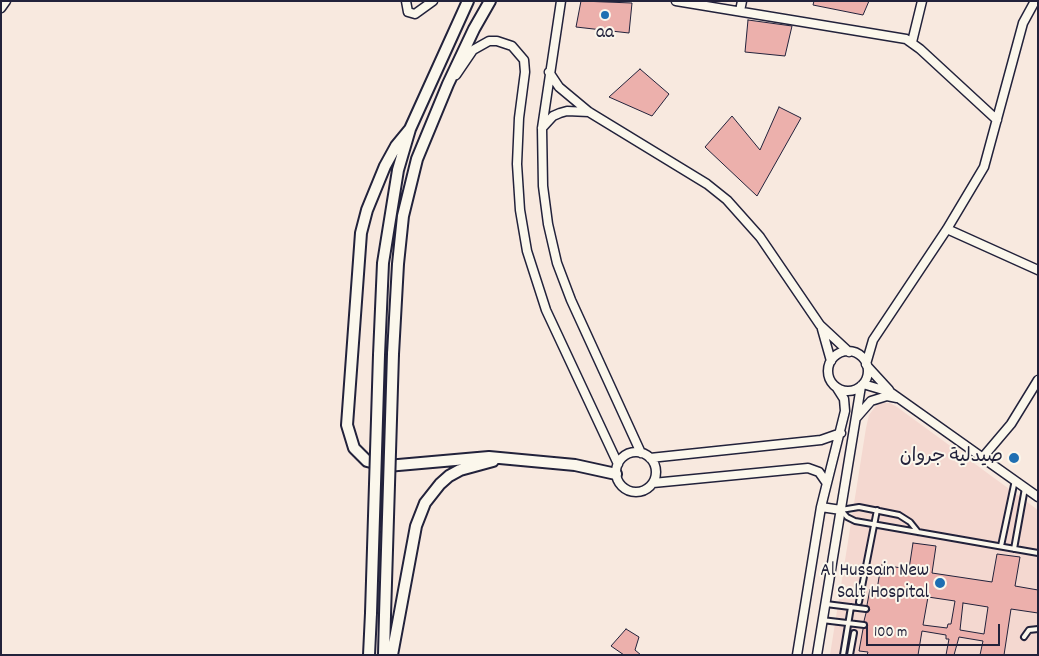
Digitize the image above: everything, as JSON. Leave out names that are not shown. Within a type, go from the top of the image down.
[{"type":"main road","points":[[369,655],[379,355],[382,287],[388,223],[398,170],[410,129],[468,1]]},
{"type":"main road","points":[[384,655],[393,354],[398,264],[406,197],[419,151],[474,29],[490,1]]},
{"type":"main road","points":[[410,129],[396,146],[385,166],[367,210],[361,233],[347,417],[348,433],[359,455],[376,464],[386,466],[473,457],[504,458],[617,469]]},
{"type":"main road","points":[[392,655],[416,526],[424,503],[449,476],[460,470],[504,458]]},
{"type":"street","points":[[1,8],[6,1]]},
{"type":"street","points":[[406,1],[408,12],[415,14],[433,1]]},
{"type":"street","points":[[561,1],[542,128],[545,205],[557,263],[571,300],[642,453],[650,458],[656,467],[653,484]]},
{"type":"street","points":[[676,1],[896,36],[912,42],[997,120]]},
{"type":"street","points":[[740,11],[742,1]]},
{"type":"street","points":[[912,42],[922,1]]},
{"type":"street","points":[[797,655],[821,507],[826,482],[841,432],[845,405],[838,388],[830,379],[828,367],[831,361],[842,353],[864,348],[873,340],[947,228],[984,167],[1022,23],[1036,1]]},
{"type":"street","points":[[448,84],[474,50],[489,41],[497,40],[512,46],[524,60],[525,72],[519,118],[517,164],[520,210],[527,251],[546,310],[617,469],[618,480],[628,490],[642,492],[653,484],[808,468],[819,472],[826,482]]},
{"type":"street","points":[[549,72],[559,87],[589,112],[707,184],[726,200],[760,238],[820,325],[851,352],[864,359],[890,392]]},
{"type":"street","points":[[542,128],[553,116],[567,110],[589,112]]},
{"type":"street","points":[[947,228],[1038,270]]},
{"type":"street","points":[[820,325],[831,361]]},
{"type":"street","points":[[817,655],[855,421],[873,340]]},
{"type":"street","points":[[983,457],[1011,424],[1038,380]]},
{"type":"street","points":[[838,388],[850,391],[862,385],[890,392],[904,400],[1038,497]]},
{"type":"street","points":[[855,421],[859,413],[871,401],[887,396],[904,400]]},
{"type":"street","points":[[650,458],[821,440],[841,432]]},
{"type":"street","points":[[617,469],[628,454],[642,453]]},
{"type":"street","points":[[821,507],[842,510]]},
{"type":"lane","points":[[1001,546],[1015,480]]},
{"type":"lane","points":[[1014,548],[1025,488]]},
{"type":"lane","points":[[918,532],[905,518],[854,506],[842,510],[851,520],[873,523],[918,532],[1038,553]]},
{"type":"lane","points":[[860,602],[873,523],[877,510]]},
{"type":"lane","points":[[825,604],[866,609]]},
{"type":"lane","points":[[843,655],[851,607]]},
{"type":"lane","points":[[822,620],[864,625]]},
{"type":"lane","points":[[1024,637],[1029,630],[1038,629]]},
{"type":"lane","points":[[850,655],[854,633]]},
{"type":"shaded area","name":"Al Hussain New Salt Hospital","points":[[878,403],[890,403],[897,407],[1038,510],[1038,655],[830,655],[866,428],[869,415]]},
{"type":"building","name":"aa","points":[[581,1],[632,3],[629,33],[576,27]]},
{"type":"building","points":[[814,1],[869,1],[863,15],[813,5]]},
{"type":"building","points":[[748,20],[792,26],[785,56],[745,52]]},
{"type":"building","points":[[640,69],[669,94],[652,116],[609,97]]},
{"type":"building","points":[[779,107],[801,118],[757,196],[705,147],[732,116],[760,150]]},
{"type":"building","points":[[913,543],[936,546],[932,573],[992,582],[997,554],[1020,557],[1015,586],[1038,590],[1038,613],[1011,609],[1004,655],[980,655],[983,641],[959,637],[954,655],[946,655],[949,639],[946,639],[946,635],[922,631],[918,655],[867,655],[868,652],[859,651],[863,629],[868,626],[864,621],[866,613],[870,610],[867,605],[870,589],[877,590],[881,565],[909,569]],"holes":[[[928,597],[955,601],[951,624],[948,624],[947,628],[923,625]],[[963,603],[988,607],[984,634],[960,630]]]},
{"type":"building","points":[[626,629],[639,637],[635,650],[641,655],[624,655],[611,646]]},
{"type":"place","name":"aa","points":[[605,15]]},
{"type":"place","name":"صيدلية جروان","points":[[1014,458]]},
{"type":"place","name":"Al Hussain New Salt Hospital","points":[[940,583]]}]
